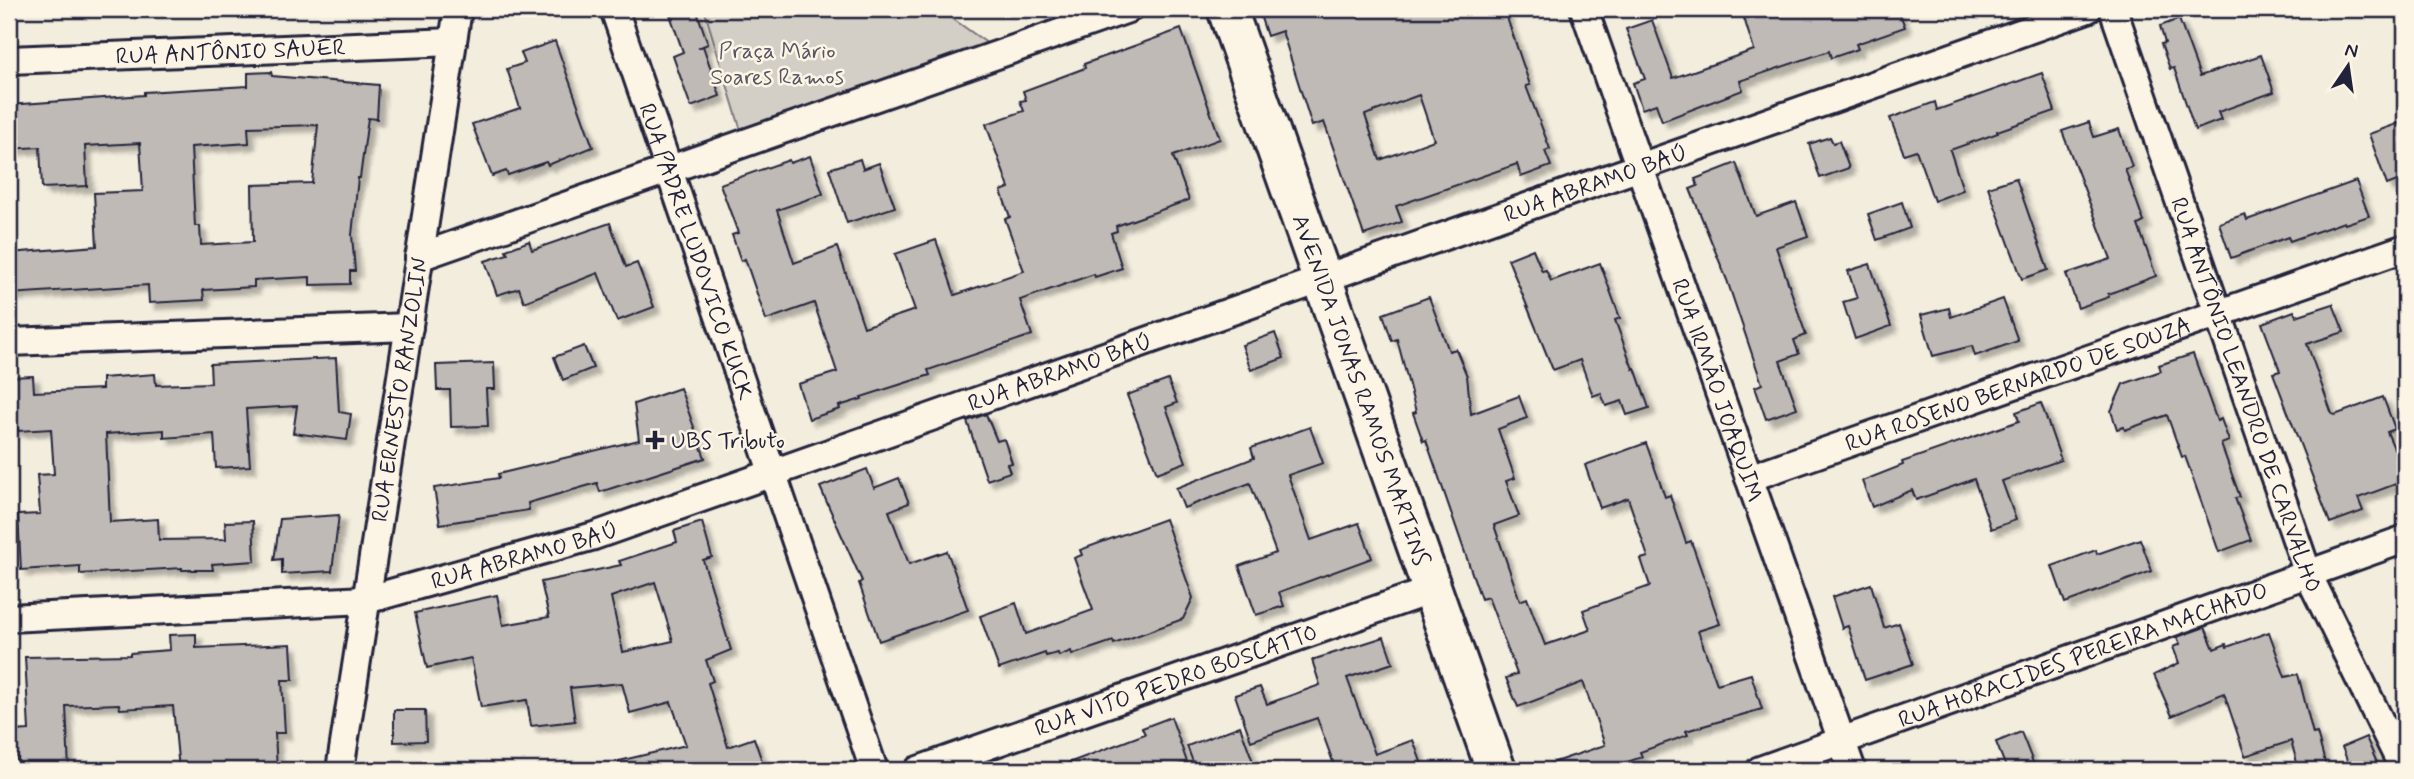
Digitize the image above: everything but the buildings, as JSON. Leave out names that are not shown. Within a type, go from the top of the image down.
[{"type":"main road","name":"AVENIDA JONAS RAMOS MARTINS","points":[[1227,9],[1496,770]]},
{"type":"street","name":"RUA ERNESTO RANZOLIN","points":[[340,770],[458,9]]},
{"type":"street","name":"RUA PADRE LUDOVICO KUCK","points":[[614,9],[874,770]]},
{"type":"street","points":[[419,257],[1128,9]]},
{"type":"street","name":"RUA IRMÃO JOAQUIM","points":[[1584,9],[1852,770]]},
{"type":"street","name":"RUA ABRAMO BAÚ","points":[[9,618],[366,600],[594,536],[2088,9]]},
{"type":"street","name":"RUA ANTÔNIO LEANDRO DE CARVALHO","points":[[2113,9],[2308,574],[2403,770]]},
{"type":"street","name":"RUA ANTÔNIO SAUER","points":[[9,60],[453,42]]},
{"type":"street","name":"RUA ROSENO BERNARDO DE SOUZA","points":[[1749,478],[2405,248]]},
{"type":"street","points":[[9,342],[409,327]]},
{"type":"street","name":"RUA HORACIDES PEREIRA MACHADO","points":[[1760,770],[2405,539]]},
{"type":"street","name":"RUA VITO PEDRO BOSCATTO","points":[[918,770],[1432,590]]},
{"type":"green space","name":"Praça Mário Soares Ramos","points":[[704,9],[939,9],[991,46],[742,134]]},
{"type":"place","name":"UBS Tributo","points":[[655,440]]}]
